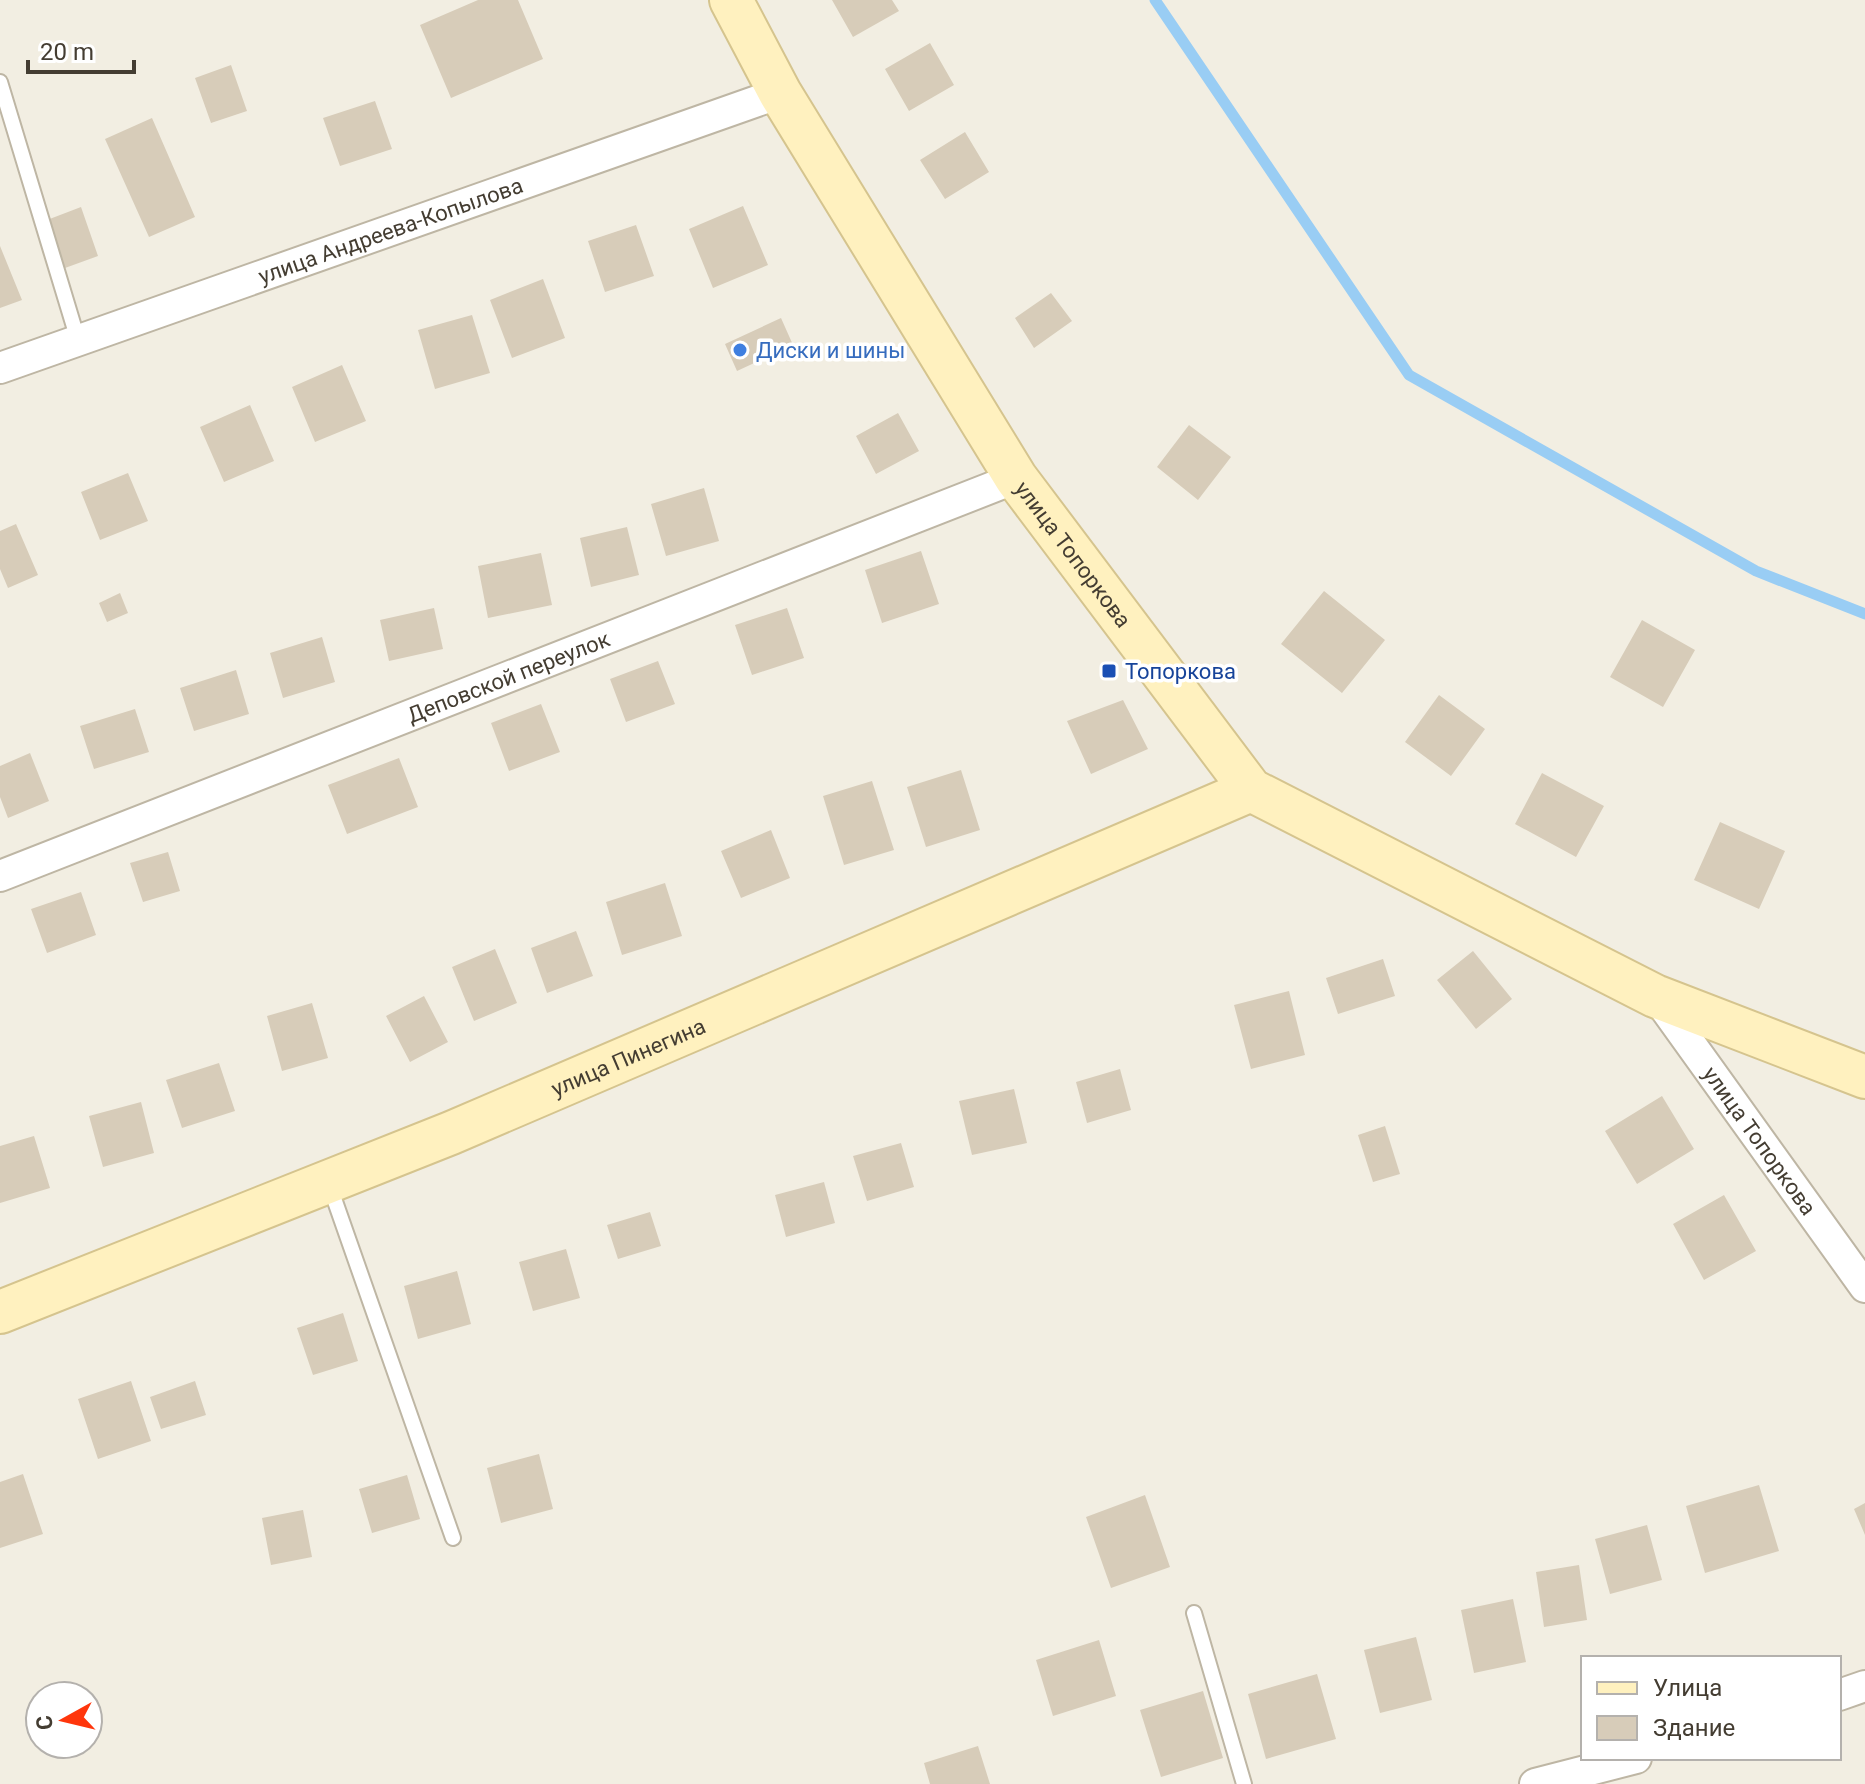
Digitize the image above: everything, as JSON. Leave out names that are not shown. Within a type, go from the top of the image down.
[{"type":"street","name":"улица Топоркова","points":[[731,0],[780,93],[1016,478],[1251,790],[1655,996],[1865,1077]]},
{"type":"street","name":"улица Андреева-Копылова","points":[[0,368],[780,93]]},
{"type":"street","name":"Деповской переулок","points":[[0,876],[1016,478]]},
{"type":"street","name":"улица Пинегина","points":[[0,1312],[480,1121],[1251,790]]},
{"type":"street","name":"улица Топоркова","points":[[1655,996],[1865,1287]]},
{"type":"street","points":[[1841,1694],[1865,1686]]},
{"type":"street","points":[[1535,1784],[1628,1760]]},
{"type":"lane","points":[[0,82],[78,340]]},
{"type":"lane","points":[[329,1182],[453,1538]]},
{"type":"lane","points":[[1194,1613],[1244,1784]]},
{"type":"building","points":[[478,0],[518,0],[543,59],[451,98],[420,25]]},
{"type":"building","points":[[832,0],[892,0],[899,11],[853,37]]},
{"type":"building","points":[[930,43],[954,85],[909,111],[885,69]]},
{"type":"building","points":[[231,65],[247,111],[211,123],[195,78]]},
{"type":"building","points":[[375,101],[392,149],[340,166],[323,118]]},
{"type":"building","points":[[152,118],[195,217],[149,237],[105,139]]},
{"type":"building","points":[[965,132],[989,172],[945,199],[920,160]]},
{"type":"building","points":[[743,206],[768,265],[713,288],[689,229]]},
{"type":"building","points":[[81,207],[98,256],[65,268],[47,220]]},
{"type":"building","points":[[636,225],[654,276],[605,292],[588,241]]},
{"type":"building","points":[[0,246],[22,300],[0,308]]},
{"type":"building","points":[[543,279],[565,338],[512,358],[490,300]]},
{"type":"building","points":[[1051,293],[1072,321],[1034,348],[1015,318]]},
{"type":"building","points":[[472,315],[490,373],[435,389],[418,330]]},
{"type":"building","points":[[781,318],[793,345],[737,371],[725,344]]},
{"type":"building","points":[[342,365],[366,421],[315,442],[292,387]]},
{"type":"building","points":[[250,405],[274,461],[224,482],[200,427]]},
{"type":"building","points":[[898,413],[919,451],[876,474],[856,436]]},
{"type":"building","points":[[1189,425],[1231,457],[1198,500],[1157,467]]},
{"type":"building","points":[[128,473],[148,521],[100,540],[81,492]]},
{"type":"building","points":[[704,488],[719,541],[666,556],[651,504]]},
{"type":"building","points":[[16,524],[38,575],[8,588],[0,569],[0,531]]},
{"type":"building","points":[[627,527],[639,575],[591,587],[580,538]]},
{"type":"building","points":[[921,551],[939,604],[882,623],[865,570]]},
{"type":"building","points":[[541,553],[552,605],[488,618],[478,566]]},
{"type":"building","points":[[1324,591],[1385,640],[1342,693],[1281,644]]},
{"type":"building","points":[[120,593],[128,613],[107,622],[99,603]]},
{"type":"building","points":[[434,608],[443,649],[389,661],[380,620]]},
{"type":"building","points":[[787,608],[804,658],[752,675],[735,625]]},
{"type":"building","points":[[1642,620],[1695,650],[1663,707],[1610,677]]},
{"type":"building","points":[[322,637],[335,682],[283,698],[270,653]]},
{"type":"building","points":[[658,661],[675,704],[626,722],[610,679]]},
{"type":"building","points":[[236,670],[249,714],[194,731],[180,688]]},
{"type":"building","points":[[1439,695],[1485,729],[1451,776],[1405,742]]},
{"type":"building","points":[[1123,700],[1148,749],[1091,774],[1067,721]]},
{"type":"building","points":[[541,704],[560,752],[509,771],[491,723]]},
{"type":"building","points":[[135,709],[149,752],[94,769],[80,726]]},
{"type":"building","points":[[30,753],[49,801],[8,818],[0,797],[0,766]]},
{"type":"building","points":[[399,758],[418,807],[347,834],[328,785]]},
{"type":"building","points":[[961,770],[980,830],[926,847],[907,787]]},
{"type":"building","points":[[1542,773],[1604,806],[1576,857],[1515,824]]},
{"type":"building","points":[[872,781],[894,850],[844,865],[823,796]]},
{"type":"building","points":[[1720,822],[1785,851],[1759,909],[1694,880]]},
{"type":"building","points":[[771,830],[790,878],[741,898],[721,851]]},
{"type":"building","points":[[168,852],[180,891],[143,902],[130,863]]},
{"type":"building","points":[[665,883],[682,936],[622,955],[606,902]]},
{"type":"building","points":[[81,892],[96,935],[47,953],[31,909]]},
{"type":"building","points":[[576,931],[593,976],[547,993],[531,948]]},
{"type":"building","points":[[495,949],[517,1003],[474,1021],[452,967]]},
{"type":"building","points":[[1473,951],[1512,999],[1476,1029],[1437,980]]},
{"type":"building","points":[[1383,959],[1395,996],[1338,1014],[1326,978]]},
{"type":"building","points":[[1289,991],[1305,1055],[1251,1069],[1234,1005]]},
{"type":"building","points":[[424,996],[448,1042],[410,1062],[386,1016]]},
{"type":"building","points":[[312,1003],[328,1058],[282,1071],[267,1016]]},
{"type":"building","points":[[219,1063],[235,1111],[182,1128],[166,1080]]},
{"type":"building","points":[[1120,1069],[1131,1110],[1087,1123],[1076,1082]]},
{"type":"building","points":[[1014,1089],[1027,1143],[972,1155],[959,1101]]},
{"type":"building","points":[[1662,1096],[1694,1149],[1637,1184],[1605,1131]]},
{"type":"building","points":[[141,1102],[154,1153],[103,1167],[89,1116]]},
{"type":"building","points":[[1385,1126],[1400,1174],[1373,1182],[1358,1135]]},
{"type":"building","points":[[34,1136],[50,1188],[0,1203],[0,1146]]},
{"type":"building","points":[[901,1143],[914,1187],[867,1201],[853,1156]]},
{"type":"building","points":[[824,1182],[835,1223],[786,1237],[775,1195]]},
{"type":"building","points":[[1724,1195],[1756,1251],[1704,1280],[1673,1224]]},
{"type":"building","points":[[650,1212],[661,1246],[618,1259],[607,1225]]},
{"type":"building","points":[[566,1249],[580,1298],[533,1311],[519,1262]]},
{"type":"building","points":[[457,1271],[471,1324],[418,1339],[404,1286]]},
{"type":"building","points":[[343,1313],[358,1361],[313,1375],[297,1328]]},
{"type":"building","points":[[131,1381],[151,1441],[98,1459],[78,1399]]},
{"type":"building","points":[[195,1381],[206,1415],[161,1429],[150,1397]]},
{"type":"building","points":[[539,1454],[553,1509],[501,1523],[487,1468]]},
{"type":"building","points":[[23,1474],[43,1534],[0,1548],[0,1482]]},
{"type":"building","points":[[407,1475],[420,1519],[372,1533],[359,1489]]},
{"type":"building","points":[[1759,1485],[1779,1551],[1705,1573],[1686,1506]]},
{"type":"building","points":[[1145,1495],[1170,1567],[1111,1588],[1086,1517]]},
{"type":"building","points":[[1865,1503],[1865,1535],[1854,1509]]},
{"type":"building","points":[[303,1510],[312,1557],[271,1565],[262,1518]]},
{"type":"building","points":[[1647,1525],[1662,1580],[1610,1594],[1595,1539]]},
{"type":"building","points":[[1579,1565],[1587,1620],[1544,1627],[1536,1572]]},
{"type":"building","points":[[1513,1599],[1526,1662],[1474,1673],[1461,1610]]},
{"type":"building","points":[[1416,1637],[1432,1700],[1380,1713],[1364,1650]]},
{"type":"building","points":[[1099,1640],[1116,1696],[1053,1716],[1036,1660]]},
{"type":"building","points":[[1317,1674],[1336,1739],[1266,1759],[1248,1694]]},
{"type":"building","points":[[1203,1691],[1223,1758],[1161,1777],[1140,1710]]},
{"type":"building","points":[[978,1746],[990,1784],[930,1784],[924,1763]]},
{"type":"waterway","points":[[1155,0],[1409,375],[1756,571],[1865,614]]},
{"type":"place","name":"Диски и шины","points":[[740,350]]},
{"type":"place","name":"Топоркова","points":[[1109,671]]}]
